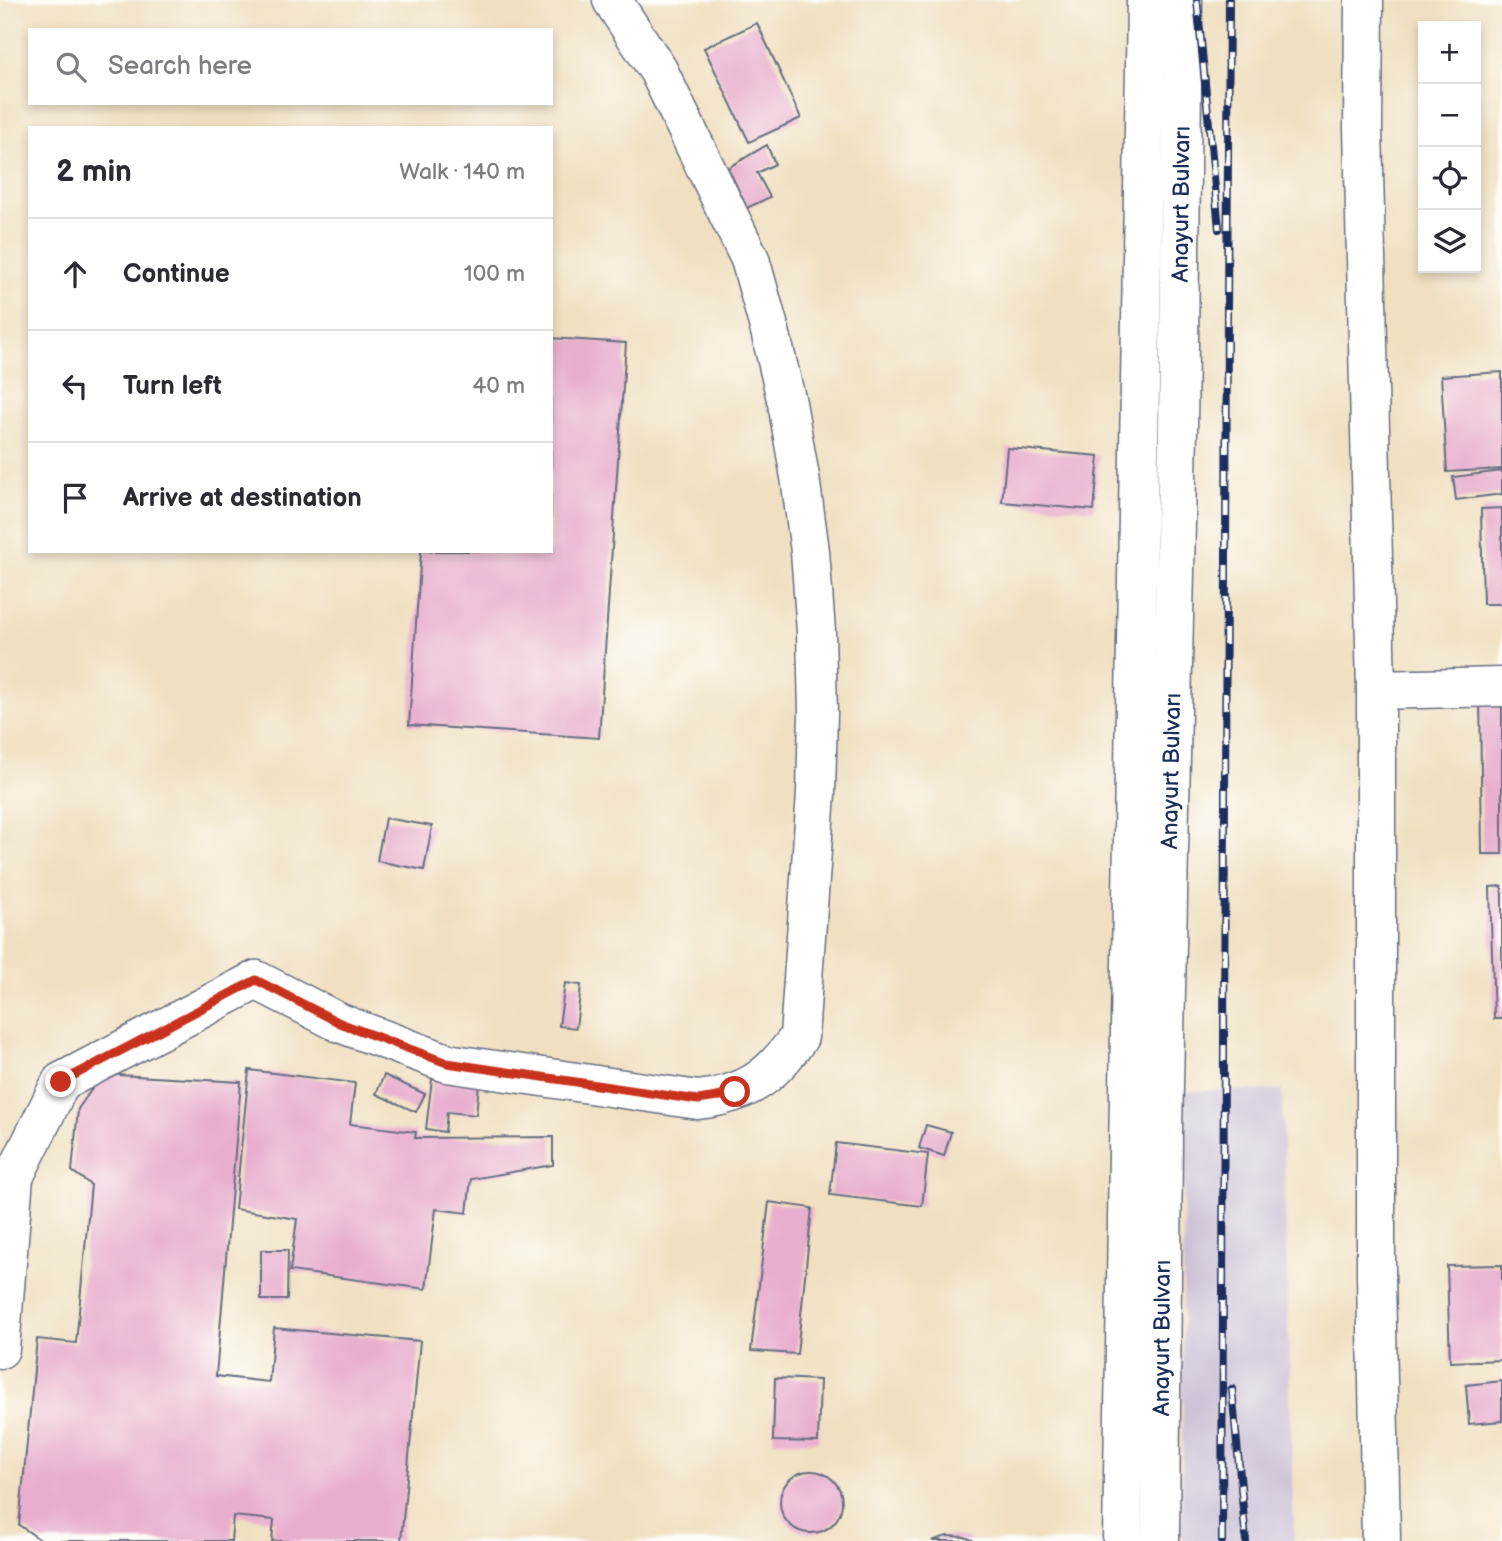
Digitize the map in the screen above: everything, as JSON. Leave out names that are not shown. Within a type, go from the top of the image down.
[{"type":"main road","points":[[0,1349],[14,1177],[61,1082],[256,980],[340,1023],[447,1063],[698,1100],[735,1092],[753,1084],[769,1074],[799,1037],[816,793],[818,713],[810,551],[800,477],[770,331],[750,259],[658,70],[612,0]]},
{"type":"main road","name":"Anayurt Bulvarı","points":[[1122,1541],[1146,0]]},
{"type":"main road","name":"Anayurt Bulvarı","points":[[1160,1541],[1163,1131],[1178,443],[1183,0]]},
{"type":"main road","points":[[1364,0],[1363,127],[1376,691],[1376,1275],[1381,1541]]},
{"type":"main road","points":[[1376,691],[1502,687]]},
{"type":"shaded area","points":[[1282,1090],[1294,1541],[1182,1541],[1184,1091]]},
{"type":"building","points":[[757,23],[801,118],[749,142],[704,48]]},
{"type":"building","points":[[767,145],[775,164],[757,173],[770,197],[747,208],[728,168]]},
{"type":"building","points":[[553,338],[626,343],[599,738],[409,725],[421,553],[553,553]]},
{"type":"building","points":[[1502,372],[1502,469],[1447,472],[1441,376]]},
{"type":"building","points":[[1007,448],[1099,456],[1094,510],[1002,502]]},
{"type":"building","points":[[1502,471],[1502,494],[1456,500],[1453,477]]},
{"type":"building","points":[[1502,508],[1502,604],[1483,604],[1481,509]]},
{"type":"building","points":[[1502,691],[1502,854],[1482,854],[1480,692]]},
{"type":"building","points":[[385,818],[432,826],[424,870],[377,861]]},
{"type":"building","points":[[1502,886],[1502,1019],[1494,1019],[1490,887]]},
{"type":"building","points":[[565,983],[581,985],[576,1028],[559,1026]]},
{"type":"building","points":[[249,1070],[355,1083],[350,1124],[416,1132],[415,1138],[553,1137],[553,1165],[471,1179],[467,1213],[436,1209],[426,1289],[290,1271],[297,1219],[235,1209]]},
{"type":"building","points":[[100,1074],[241,1082],[216,1376],[269,1382],[274,1328],[420,1341],[401,1541],[272,1541],[274,1520],[233,1516],[231,1541],[42,1541],[19,1525],[37,1339],[76,1343],[91,1185],[72,1171],[78,1109]]},
{"type":"building","points":[[384,1075],[425,1094],[416,1112],[376,1094]]},
{"type":"building","points":[[432,1079],[479,1084],[476,1115],[447,1112],[445,1132],[426,1129]]},
{"type":"building","points":[[926,1125],[951,1132],[944,1156],[919,1148]]},
{"type":"building","points":[[836,1143],[928,1154],[922,1206],[830,1195]]},
{"type":"building","points":[[769,1202],[812,1208],[797,1354],[751,1351]]},
{"type":"building","points":[[261,1250],[288,1250],[287,1300],[261,1300]]},
{"type":"building","points":[[1502,1265],[1502,1360],[1450,1362],[1447,1266]]},
{"type":"building","points":[[775,1378],[820,1380],[818,1442],[773,1441]]},
{"type":"building","points":[[1502,1381],[1502,1421],[1469,1424],[1466,1385]]},
{"type":"building","points":[[811,1471],[833,1480],[842,1502],[833,1524],[811,1533],[789,1524],[780,1502],[789,1480]]},
{"type":"building","points":[[947,1536],[965,1537],[974,1541],[932,1541]]},
{"type":"railway","points":[[1197,0],[1219,229]]},
{"type":"railway","points":[[1222,1541],[1229,0]]},
{"type":"railway","points":[[1232,1389],[1246,1541]]},
{"type":"route","points":[[61,1082],[256,980],[340,1023],[447,1063],[698,1100],[735,1092]]}]
